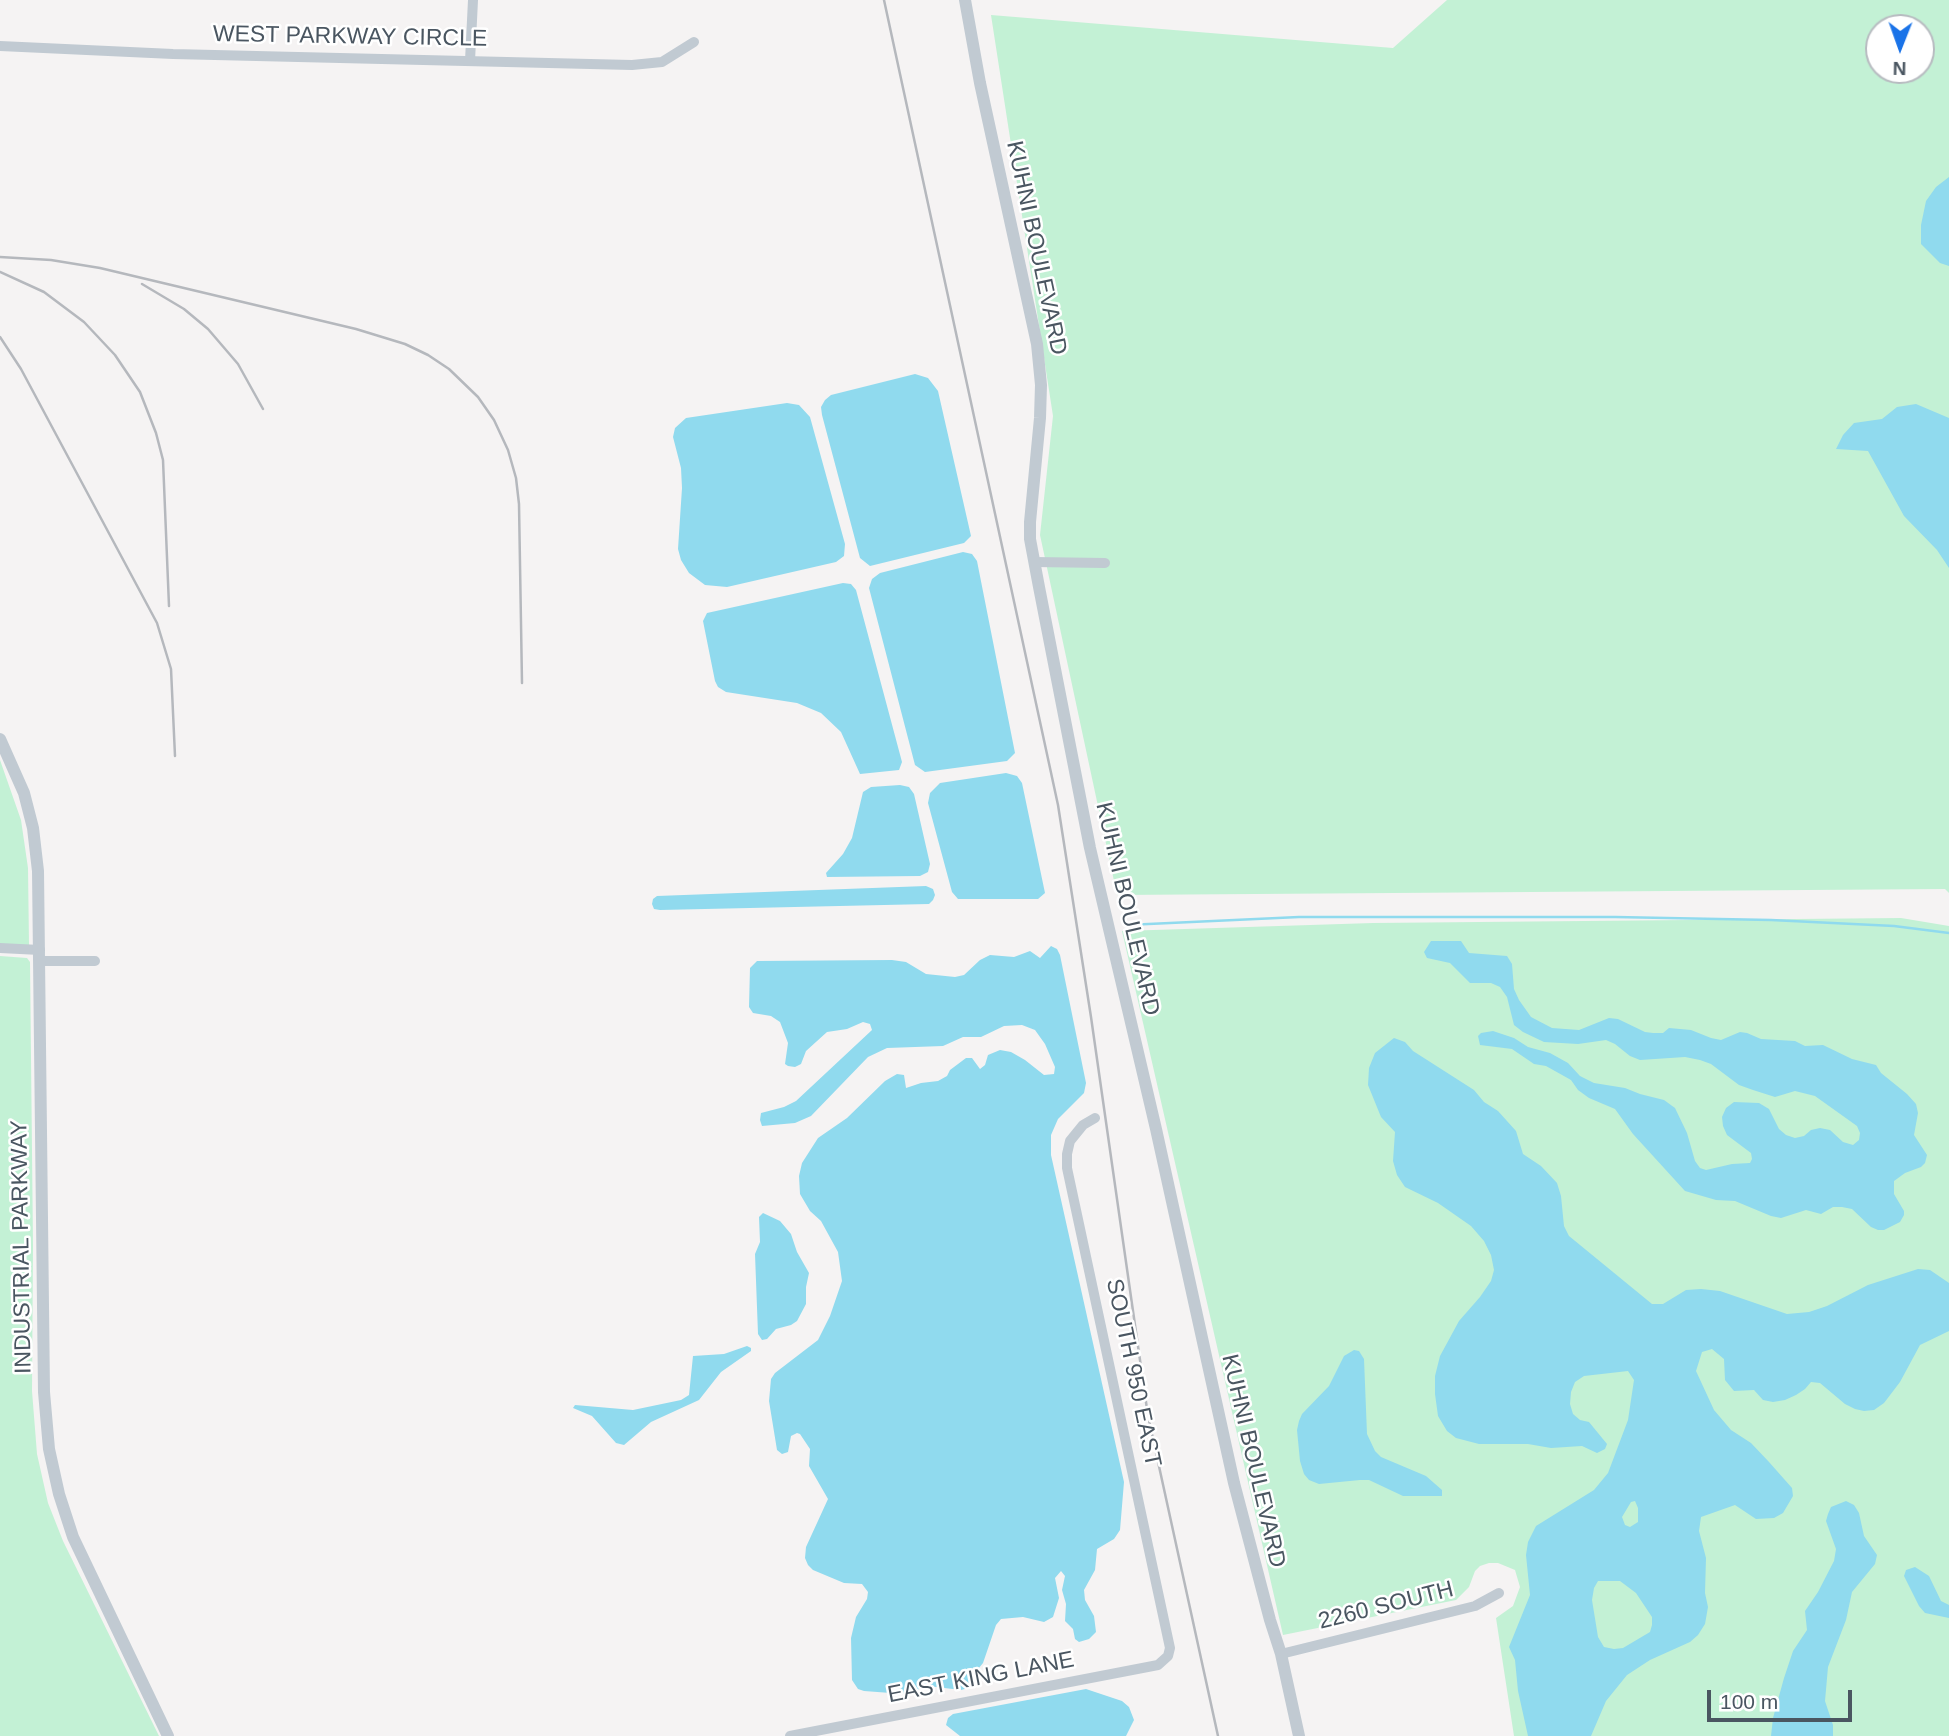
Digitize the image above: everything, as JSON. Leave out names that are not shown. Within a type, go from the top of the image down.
[{"type":"street","points":[[470,61],[473,0]]},
{"type":"street","name":"KUHNI BOULEVARD","points":[[965,0],[980,83],[1037,344],[1041,386],[1030,522],[1034,562],[1090,848],[1156,1129],[1234,1483],[1281,1654],[1299,1736]]},
{"type":"street","name":"WEST PARKWAY CIRCLE","points":[[0,46],[173,54],[632,65],[662,62],[694,42]]},
{"type":"street","points":[[1034,562],[1105,563]]},
{"type":"street","name":"INDUSTRIAL PARKWAY","points":[[0,739],[18,776],[33,828],[38,871],[44,1392],[50,1450],[72,1537],[168,1736]]},
{"type":"street","points":[[0,948],[95,961]]},
{"type":"street","name":"SOUTH 950 EAST","points":[[1095,1118],[1083,1125],[1074,1135],[1068,1148],[1067,1168],[1170,1647]]},
{"type":"street","name":"2260 SOUTH","points":[[1281,1654],[1475,1606],[1499,1593]]},
{"type":"street","name":"EAST KING LANE","points":[[790,1736],[1158,1665],[1166,1660],[1170,1647]]},
{"type":"green space","points":[[1447,0],[1949,0],[1949,893],[1945,889],[1117,895],[1040,535],[1053,416],[991,15],[1393,48]]},
{"type":"green space","points":[[0,760],[21,820],[28,868],[29,945],[0,945]]},
{"type":"green space","points":[[1901,918],[1949,926],[1949,1736],[1514,1736],[1496,1618],[1513,1606],[1520,1587],[1515,1570],[1498,1563],[1480,1566],[1475,1571],[1469,1587],[1456,1600],[1283,1635],[1122,931],[1373,923]]},
{"type":"green space","points":[[0,956],[27,958],[30,962],[32,1391],[37,1454],[48,1503],[63,1541],[159,1736],[0,1736]]},
{"type":"water","points":[[1949,177],[1949,266],[1940,263],[1921,244],[1921,225],[1926,201],[1936,187]]},
{"type":"water","points":[[915,374],[928,378],[938,391],[971,536],[964,543],[870,566],[860,558],[821,407],[831,395]]},
{"type":"water","points":[[787,403],[799,405],[810,417],[845,544],[844,556],[836,562],[727,587],[705,585],[689,573],[678,549],[682,488],[681,468],[673,437],[675,428],[686,418]]},
{"type":"water","points":[[1916,404],[1949,418],[1949,568],[1937,550],[1904,516],[1868,451],[1836,449],[1843,435],[1854,423],[1882,419],[1897,407]]},
{"type":"water","points":[[963,552],[972,554],[977,561],[1015,753],[1007,761],[925,772],[915,765],[869,588],[872,579],[880,573]]},
{"type":"water","points":[[843,583],[851,584],[856,590],[902,762],[899,770],[860,774],[841,732],[821,713],[797,703],[726,692],[718,687],[715,681],[703,621],[707,613]]},
{"type":"water","points":[[1006,773],[1017,776],[1022,783],[1045,893],[1038,899],[958,899],[952,892],[928,803],[930,793],[940,783]]},
{"type":"water","points":[[871,787],[909,787],[914,794],[930,864],[928,872],[920,876],[827,877],[826,873],[843,854],[852,838],[863,792]]},
{"type":"water","points":[[926,886],[933,889],[935,895],[929,904],[660,910],[654,909],[652,904],[657,896]]},
{"type":"water","points":[[1431,941],[1461,941],[1469,953],[1507,956],[1512,964],[1514,989],[1519,1000],[1531,1017],[1552,1028],[1579,1030],[1609,1018],[1653,1033],[1663,1033],[1669,1028],[1691,1030],[1721,1040],[1740,1032],[1761,1039],[1795,1041],[1805,1046],[1823,1045],[1852,1059],[1876,1065],[1881,1073],[1916,1104],[1918,1113],[1914,1135],[1927,1155],[1921,1167],[1894,1181],[1894,1194],[1904,1211],[1900,1222],[1878,1230],[1852,1209],[1842,1207],[1833,1207],[1821,1214],[1806,1210],[1781,1218],[1735,1201],[1716,1200],[1685,1191],[1633,1134],[1615,1109],[1589,1098],[1578,1090],[1571,1080],[1546,1066],[1534,1064],[1512,1049],[1480,1045],[1478,1036],[1493,1031],[1514,1038],[1528,1047],[1550,1053],[1568,1063],[1580,1076],[1594,1083],[1625,1088],[1664,1100],[1675,1108],[1687,1133],[1695,1161],[1700,1168],[1706,1170],[1750,1163],[1752,1159],[1751,1153],[1727,1135],[1723,1126],[1722,1117],[1726,1108],[1734,1102],[1759,1103],[1769,1109],[1779,1129],[1795,1138],[1820,1128],[1830,1130],[1843,1142],[1853,1145],[1859,1140],[1860,1133],[1857,1126],[1815,1096],[1795,1091],[1775,1097],[1739,1085],[1711,1064],[1700,1060],[1685,1057],[1640,1060],[1606,1040],[1578,1044],[1544,1042],[1514,1025],[1507,997],[1500,987],[1491,983],[1470,983],[1450,963],[1427,958],[1424,952]]},
{"type":"water","points":[[1051,946],[1057,949],[1060,955],[1086,1083],[1084,1093],[1058,1119],[1051,1135],[1051,1155],[1124,1482],[1120,1530],[1114,1539],[1097,1549],[1095,1570],[1084,1590],[1085,1600],[1094,1616],[1096,1632],[1089,1639],[1079,1642],[1075,1639],[1073,1629],[1065,1621],[1066,1604],[1062,1590],[1065,1576],[1061,1571],[1055,1578],[1059,1598],[1053,1617],[1044,1622],[1023,1617],[1001,1619],[996,1625],[983,1663],[974,1674],[975,1686],[961,1690],[928,1686],[904,1694],[864,1691],[858,1689],[852,1680],[851,1638],[856,1617],[867,1599],[868,1592],[862,1584],[844,1583],[813,1570],[808,1565],[805,1558],[806,1547],[828,1499],[809,1466],[810,1449],[800,1434],[791,1436],[788,1452],[782,1454],[777,1450],[769,1401],[771,1379],[775,1373],[818,1340],[842,1281],[838,1252],[821,1221],[810,1211],[800,1194],[799,1176],[802,1163],[818,1138],[847,1118],[885,1081],[897,1074],[904,1075],[906,1088],[938,1081],[966,1058],[972,1058],[980,1069],[985,1065],[988,1055],[1000,1050],[1011,1052],[1044,1075],[1054,1074],[1055,1067],[1045,1044],[1035,1030],[1022,1025],[1004,1026],[981,1037],[963,1037],[943,1046],[887,1048],[868,1057],[811,1116],[795,1123],[762,1126],[761,1113],[796,1101],[872,1030],[870,1024],[863,1022],[847,1029],[827,1032],[806,1051],[801,1064],[788,1066],[785,1064],[788,1043],[780,1022],[771,1016],[753,1013],[749,1007],[750,968],[757,961],[892,960],[906,962],[926,974],[955,977],[964,975],[980,960],[990,955],[1014,957],[1030,951],[1040,958]]},
{"type":"water","points":[[1394,1038],[1405,1042],[1413,1051],[1474,1090],[1484,1102],[1498,1111],[1516,1131],[1523,1154],[1541,1166],[1557,1183],[1564,1226],[1569,1236],[1652,1304],[1663,1304],[1686,1290],[1701,1289],[1720,1291],[1787,1314],[1809,1312],[1827,1306],[1868,1285],[1918,1269],[1930,1270],[1949,1283],[1949,1331],[1920,1345],[1900,1382],[1884,1403],[1874,1410],[1864,1411],[1845,1404],[1820,1383],[1811,1382],[1796,1395],[1773,1402],[1763,1400],[1754,1390],[1734,1391],[1725,1380],[1724,1359],[1712,1349],[1702,1352],[1696,1371],[1714,1410],[1731,1430],[1751,1443],[1769,1462],[1792,1488],[1793,1496],[1783,1513],[1774,1518],[1756,1519],[1735,1505],[1701,1517],[1699,1531],[1706,1558],[1705,1593],[1708,1607],[1705,1624],[1690,1642],[1650,1660],[1627,1675],[1606,1701],[1591,1736],[1528,1736],[1518,1691],[1515,1660],[1509,1647],[1530,1595],[1526,1555],[1528,1542],[1536,1526],[1594,1490],[1608,1473],[1628,1420],[1634,1380],[1628,1371],[1584,1376],[1575,1382],[1570,1404],[1573,1414],[1580,1420],[1589,1422],[1607,1444],[1605,1449],[1597,1453],[1582,1446],[1551,1448],[1528,1444],[1479,1444],[1456,1438],[1447,1431],[1438,1416],[1435,1394],[1435,1376],[1440,1356],[1459,1321],[1491,1281],[1494,1270],[1484,1241],[1471,1226],[1438,1203],[1405,1187],[1397,1175],[1393,1161],[1395,1132],[1381,1117],[1368,1085],[1369,1068],[1375,1053]],"holes":[[[1635,1501],[1638,1522],[1630,1527],[1625,1525],[1622,1517],[1631,1502]],[[1598,1581],[1620,1581],[1636,1593],[1652,1617],[1650,1632],[1623,1648],[1604,1647],[1598,1637],[1592,1600]]]},
{"type":"water","points":[[763,1213],[780,1221],[791,1234],[809,1273],[806,1304],[797,1321],[776,1329],[767,1339],[762,1340],[758,1334],[755,1254],[760,1242],[759,1217]]},
{"type":"water","points":[[747,1346],[751,1351],[721,1372],[699,1400],[651,1422],[624,1445],[616,1443],[592,1416],[573,1408],[575,1405],[633,1410],[681,1400],[689,1395],[693,1356],[724,1354]]},
{"type":"water","points":[[1354,1350],[1359,1351],[1364,1359],[1367,1434],[1375,1451],[1381,1457],[1426,1476],[1442,1490],[1442,1496],[1403,1496],[1369,1480],[1319,1484],[1309,1480],[1304,1474],[1297,1430],[1299,1421],[1302,1414],[1329,1386],[1344,1356]]},
{"type":"water","points":[[1846,1501],[1854,1505],[1859,1513],[1864,1536],[1877,1555],[1875,1564],[1852,1592],[1846,1620],[1828,1667],[1825,1701],[1833,1725],[1833,1736],[1771,1736],[1773,1718],[1793,1651],[1807,1630],[1805,1611],[1834,1561],[1836,1549],[1826,1521],[1828,1514],[1831,1507]]},
{"type":"water","points":[[1915,1567],[1929,1576],[1941,1601],[1949,1605],[1949,1618],[1925,1613],[1919,1606],[1904,1576],[1906,1570]]},
{"type":"water","points":[[1086,1689],[1122,1701],[1129,1707],[1134,1720],[1126,1736],[960,1736],[946,1725],[953,1714]]},
{"type":"waterway","points":[[1127,925],[1299,917],[1615,917],[1771,920],[1894,926],[1949,933]]},
{"type":"railway","points":[[884,0],[1058,805],[1148,1416],[1218,1736]]},
{"type":"railway","points":[[0,257],[51,260],[100,268],[356,329],[405,344],[449,369],[478,397],[494,420],[508,450],[516,478],[519,504],[522,683]]},
{"type":"railway","points":[[0,272],[44,292],[84,322],[115,355],[140,392],[163,460],[169,606]]},
{"type":"railway","points":[[142,284],[184,309],[208,329],[238,364],[263,409]]},
{"type":"railway","points":[[0,337],[21,369],[157,623],[171,669],[175,756]]}]
